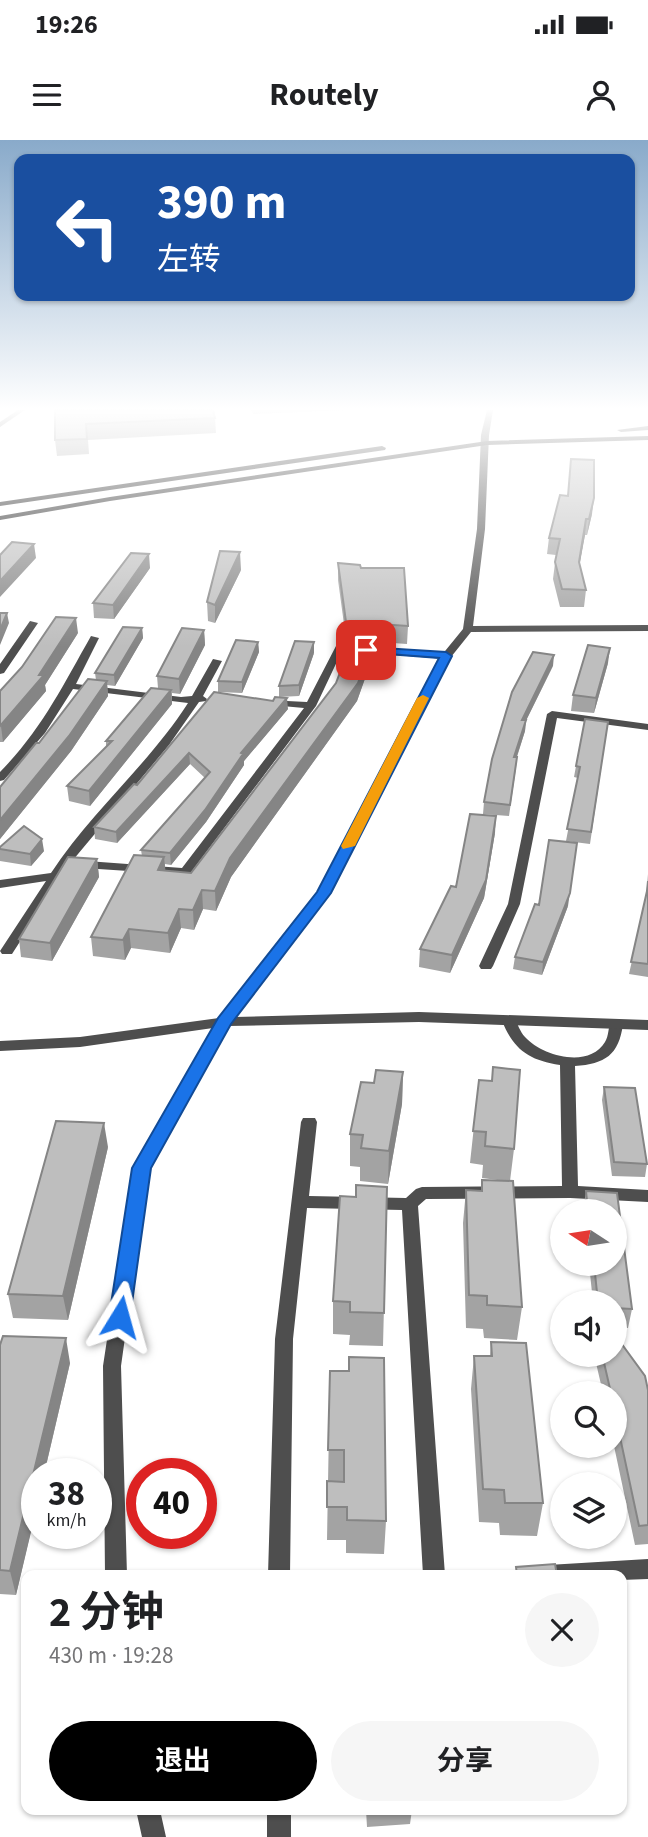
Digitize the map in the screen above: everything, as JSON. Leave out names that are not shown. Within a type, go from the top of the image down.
[{"type":"main road","points":[[0,504],[100,489]]},
{"type":"main road","points":[[0,518],[166,489]]},
{"type":"street","points":[[116,1570],[113,1366],[141,1168],[224,1022],[324,893],[446,656],[468,629],[481,529],[483,489]]},
{"type":"street","points":[[0,671],[33,623]]},
{"type":"street","points":[[468,629],[648,628]]},
{"type":"street","points":[[0,778],[23,756],[71,686],[94,638]]},
{"type":"street","points":[[64,863],[185,872],[311,706],[339,648],[446,656]]},
{"type":"street","points":[[7,951],[92,822],[166,743],[197,699],[217,661]]},
{"type":"street","points":[[71,686],[181,700],[211,698]]},
{"type":"street","points":[[261,701],[311,706]]},
{"type":"street","points":[[486,966],[514,904],[552,714],[648,727]]},
{"type":"street","points":[[0,884],[56,876]]},
{"type":"street","points":[[0,1046],[80,1042],[224,1022],[419,1017],[648,1025]]},
{"type":"street","points":[[509,1021],[511,1032],[519,1043],[532,1052],[567,1061],[601,1055],[612,1046],[617,1036],[616,1024]]},
{"type":"street","points":[[567,1061],[570,1192]]},
{"type":"street","points":[[279,1570],[285,1339],[309,1122]]},
{"type":"street","points":[[300,1202],[410,1204],[422,1193],[570,1192],[648,1196]]},
{"type":"street","points":[[410,1204],[434,1570]]},
{"type":"street","points":[[627,1570],[648,1569]]},
{"type":"street","points":[[149,1815],[154,1837]]},
{"type":"street","points":[[279,1815],[279,1837]]},
{"type":"building","points":[[569,489],[594,489],[579,562],[586,590],[562,589],[555,562],[560,539],[549,538],[560,495],[568,496]]},
{"type":"building","points":[[12,542],[34,544],[0,581],[0,555]]},
{"type":"building","points":[[220,551],[240,552],[215,605],[207,602]]},
{"type":"building","points":[[131,553],[149,554],[113,605],[93,603]]},
{"type":"building","points":[[338,563],[360,565],[361,568],[404,568],[408,626],[379,624],[377,628],[357,627],[359,623],[346,622]]},
{"type":"building","points":[[0,613],[7,613],[0,630]]},
{"type":"building","points":[[56,617],[76,618],[39,675],[44,675],[0,726],[0,691],[22,667]]},
{"type":"building","points":[[123,627],[142,628],[114,675],[95,673]]},
{"type":"building","points":[[182,628],[204,630],[179,679],[157,676]]},
{"type":"building","points":[[353,638],[374,640],[358,683],[230,858],[215,891],[202,890],[193,910],[179,909],[168,933],[129,929],[123,940],[91,937],[134,855],[164,857],[158,870],[191,873],[336,683]]},
{"type":"building","points":[[236,640],[258,642],[242,682],[218,681]]},
{"type":"building","points":[[295,641],[314,642],[299,685],[279,686]]},
{"type":"building","points":[[588,645],[610,648],[596,698],[573,695]]},
{"type":"building","points":[[533,652],[554,655],[522,720],[526,720],[514,757],[517,757],[510,805],[484,802],[492,759],[512,692]]},
{"type":"building","points":[[88,679],[107,681],[69,736],[0,820],[0,787],[36,743],[39,743]]},
{"type":"building","points":[[151,688],[171,690],[89,791],[67,786],[112,741],[106,741]]},
{"type":"building","points":[[214,692],[273,701],[275,697],[287,698],[241,753],[243,754],[205,810],[170,853],[141,850],[210,772],[189,753],[116,832],[94,827],[134,784],[137,785]]},
{"type":"building","points":[[585,719],[608,722],[591,832],[567,829],[580,767],[576,766]]},
{"type":"building","points":[[470,814],[496,816],[486,880],[452,955],[420,949],[451,886],[456,887]]},
{"type":"building","points":[[24,826],[42,839],[30,854],[0,849],[0,847]]},
{"type":"building","points":[[549,840],[577,843],[570,893],[543,962],[515,957],[535,904],[539,905]]},
{"type":"building","points":[[68,857],[97,859],[50,943],[19,939]]},
{"type":"building","points":[[648,881],[648,964],[631,962]]},
{"type":"building","points":[[493,1067],[520,1070],[514,1149],[485,1146],[486,1132],[473,1131],[479,1080],[492,1081]]},
{"type":"building","points":[[376,1070],[403,1072],[389,1151],[361,1148],[363,1135],[350,1134],[361,1082],[374,1083]]},
{"type":"building","points":[[604,1087],[635,1088],[647,1164],[614,1162]]},
{"type":"building","points":[[56,1121],[104,1123],[63,1296],[8,1294]]},
{"type":"building","points":[[482,1180],[513,1181],[522,1307],[487,1305],[487,1296],[469,1295],[466,1190],[482,1191]]},
{"type":"building","points":[[356,1185],[387,1187],[384,1313],[350,1312],[350,1302],[333,1301],[340,1196],[356,1197]]},
{"type":"building","points":[[586,1191],[617,1193],[618,1199],[587,1199]]},
{"type":"building","points":[[627,1270],[632,1309],[627,1309],[627,1290],[597,1290],[595,1276],[627,1276]]},
{"type":"building","points":[[3,1336],[66,1338],[37,1458],[21,1458],[21,1525],[10,1571],[0,1570],[0,1345]]},
{"type":"building","points":[[491,1342],[526,1343],[543,1503],[505,1503],[504,1490],[483,1489],[474,1356],[492,1356]]},
{"type":"building","points":[[627,1351],[645,1376],[648,1390],[648,1525],[639,1526],[624,1458],[627,1458],[627,1381],[608,1381],[605,1367],[627,1367]]},
{"type":"building","points":[[349,1357],[384,1358],[386,1521],[347,1520],[347,1507],[327,1507],[327,1481],[344,1482],[344,1450],[328,1450],[330,1371],[349,1371]]},
{"type":"building","points":[[555,1564],[556,1570],[516,1570],[516,1567]]},
{"type":"slow traffic","points":[[348,846],[423,698]]},
{"type":"route","points":[[120,1317],[141,1168],[224,1022],[324,893],[446,656],[366,650]]}]
